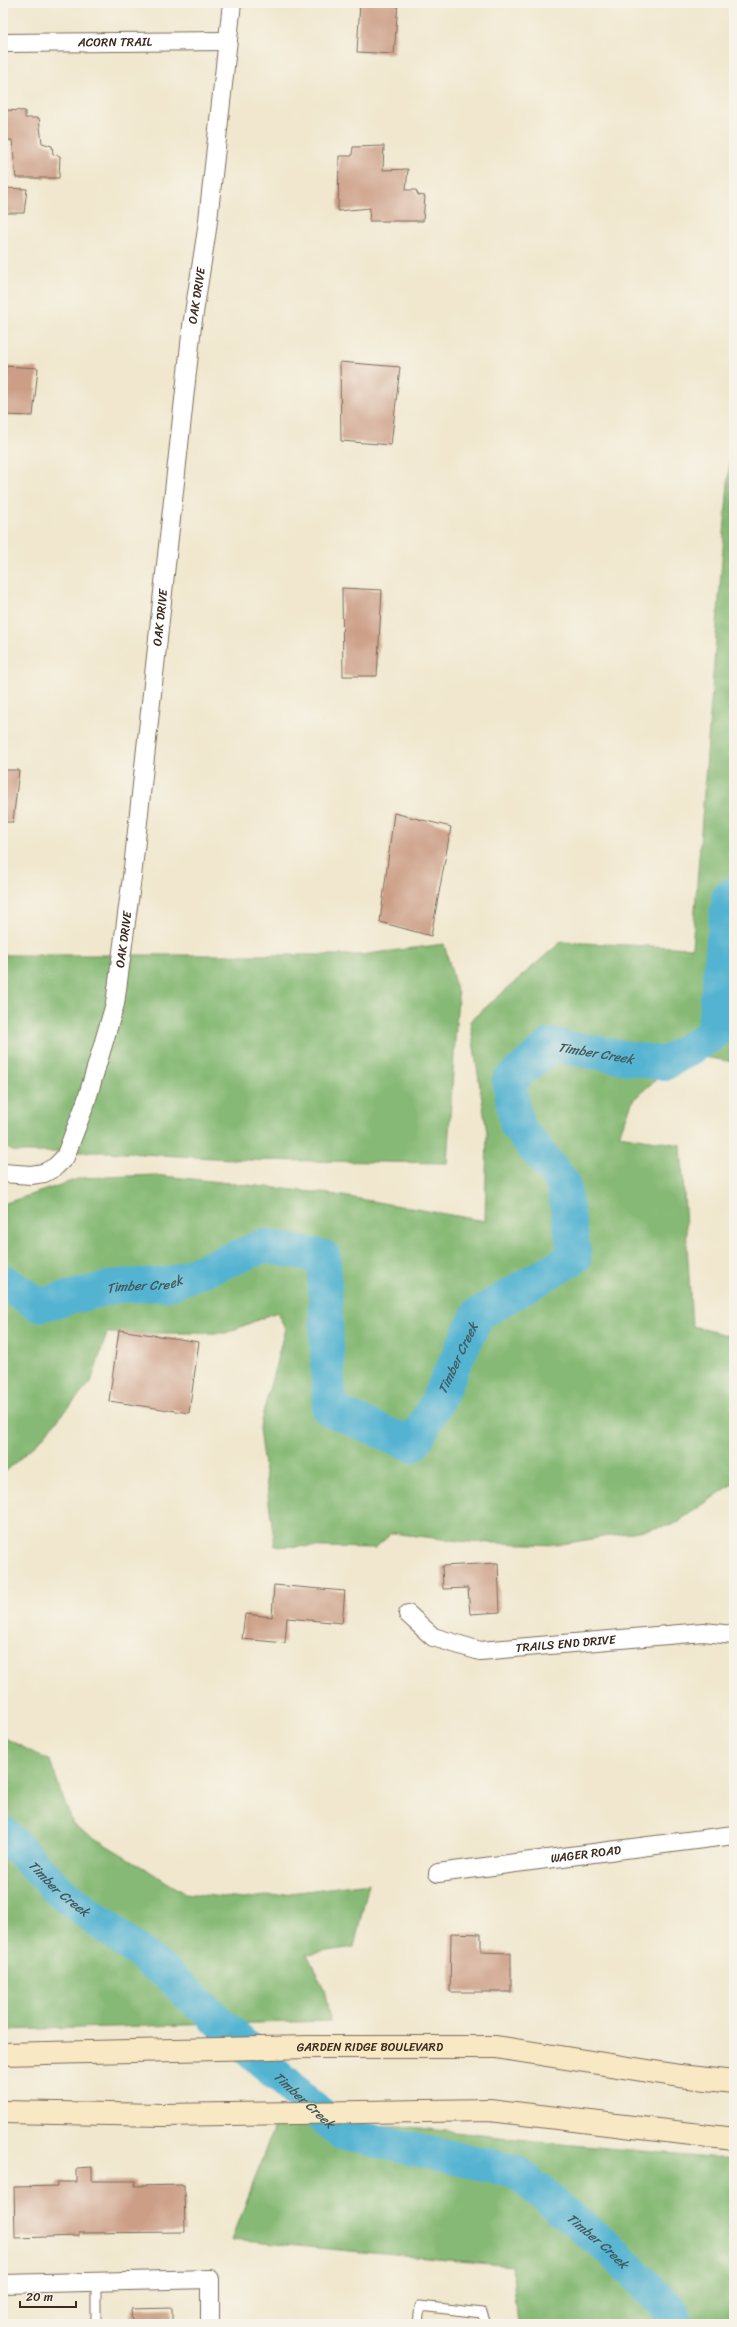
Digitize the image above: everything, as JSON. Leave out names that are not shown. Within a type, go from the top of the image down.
[{"type":"main road","name":"GARDEN RIDGE BOULEVARD","points":[[3,2054],[139,2050],[496,2047],[680,2076],[734,2082]]},
{"type":"main road","points":[[3,2112],[163,2115],[489,2110],[734,2139]]},
{"type":"street","name":"OAK DRIVE","points":[[3,1173],[31,1176],[44,1173],[55,1167],[64,1157],[86,1102],[115,1004],[132,877],[145,742],[192,326],[207,229],[232,3]]},
{"type":"street","name":"ACORN TRAIL","points":[[3,43],[228,41]]},
{"type":"street","name":"TRAILS END DRIVE","points":[[408,1614],[433,1637],[480,1651],[703,1632],[734,1635]]},
{"type":"street","name":"WAGER ROAD","points":[[438,1873],[734,1835]]},
{"type":"street","points":[[3,2284],[210,2279],[210,2324]]},
{"type":"lane","points":[[96,2281],[96,2324]]},
{"type":"lane","points":[[418,2324],[420,2306],[482,2314],[486,2324]]},
{"type":"green space","points":[[734,405],[734,1062],[684,1054],[633,1100],[619,1135],[681,1145],[692,1326],[734,1337],[734,1483],[673,1525],[556,1545],[468,1542],[392,1533],[375,1548],[275,1546],[259,1429],[285,1329],[277,1312],[226,1333],[107,1333],[91,1382],[41,1439],[3,1474],[3,1204],[81,1178],[155,1175],[331,1194],[485,1221],[487,1133],[470,1021],[561,942],[692,948]]},
{"type":"green space","points":[[444,944],[458,995],[447,1163],[248,1160],[108,1152],[15,1152],[3,1146],[3,955],[361,955]]},
{"type":"green space","points":[[3,1737],[50,1761],[73,1825],[185,1893],[243,1899],[369,1883],[354,1947],[307,1954],[324,1989],[330,2021],[3,2030]]},
{"type":"green space","points":[[275,2124],[402,2126],[561,2144],[734,2159],[734,2324],[518,2324],[512,2266],[232,2240]]},
{"type":"building","points":[[360,3],[398,3],[394,54],[357,52]]},
{"type":"building","points":[[3,110],[25,111],[25,118],[39,118],[42,143],[52,146],[53,154],[60,156],[59,178],[16,178],[12,140],[3,141]]},
{"type":"building","points":[[384,146],[383,170],[408,169],[406,190],[416,190],[418,195],[425,196],[423,221],[369,221],[370,208],[338,211],[339,156],[352,156],[353,147]]},
{"type":"building","points":[[3,188],[27,189],[24,213],[3,213]]},
{"type":"building","points":[[340,362],[400,367],[391,445],[341,441]]},
{"type":"building","points":[[3,366],[38,368],[33,416],[3,415]]},
{"type":"building","points":[[342,588],[382,590],[377,676],[343,676]]},
{"type":"building","points":[[3,770],[19,770],[13,822],[3,822]]},
{"type":"building","points":[[394,813],[451,827],[431,936],[380,922]]},
{"type":"building","points":[[119,1330],[199,1342],[189,1413],[109,1401]]},
{"type":"building","points":[[498,1563],[500,1612],[470,1614],[468,1588],[443,1589],[442,1566]]},
{"type":"building","points":[[274,1585],[345,1591],[342,1623],[287,1618],[285,1643],[242,1639],[245,1614],[272,1617]]},
{"type":"building","points":[[451,1933],[481,1934],[481,1952],[511,1953],[511,1992],[450,1992]]},
{"type":"building","points":[[92,2167],[92,2181],[135,2181],[135,2186],[184,2185],[185,2232],[79,2233],[79,2236],[15,2238],[14,2187],[57,2186],[57,2182],[77,2182],[77,2168]]},
{"type":"building","points":[[172,2308],[172,2324],[132,2324],[131,2309]]},
{"type":"waterway","name":"Timber Creek","points":[[3,1281],[39,1305],[118,1286],[169,1284],[264,1246],[324,1257],[329,1409],[413,1445],[436,1403],[478,1314],[575,1257],[563,1183],[517,1126],[509,1081],[551,1045],[664,1064],[713,1034],[728,898],[734,893]]},
{"type":"waterway","name":"Timber Creek","points":[[3,1833],[58,1890],[168,1975],[341,2133],[515,2171],[607,2247],[672,2311],[675,2324]]}]
